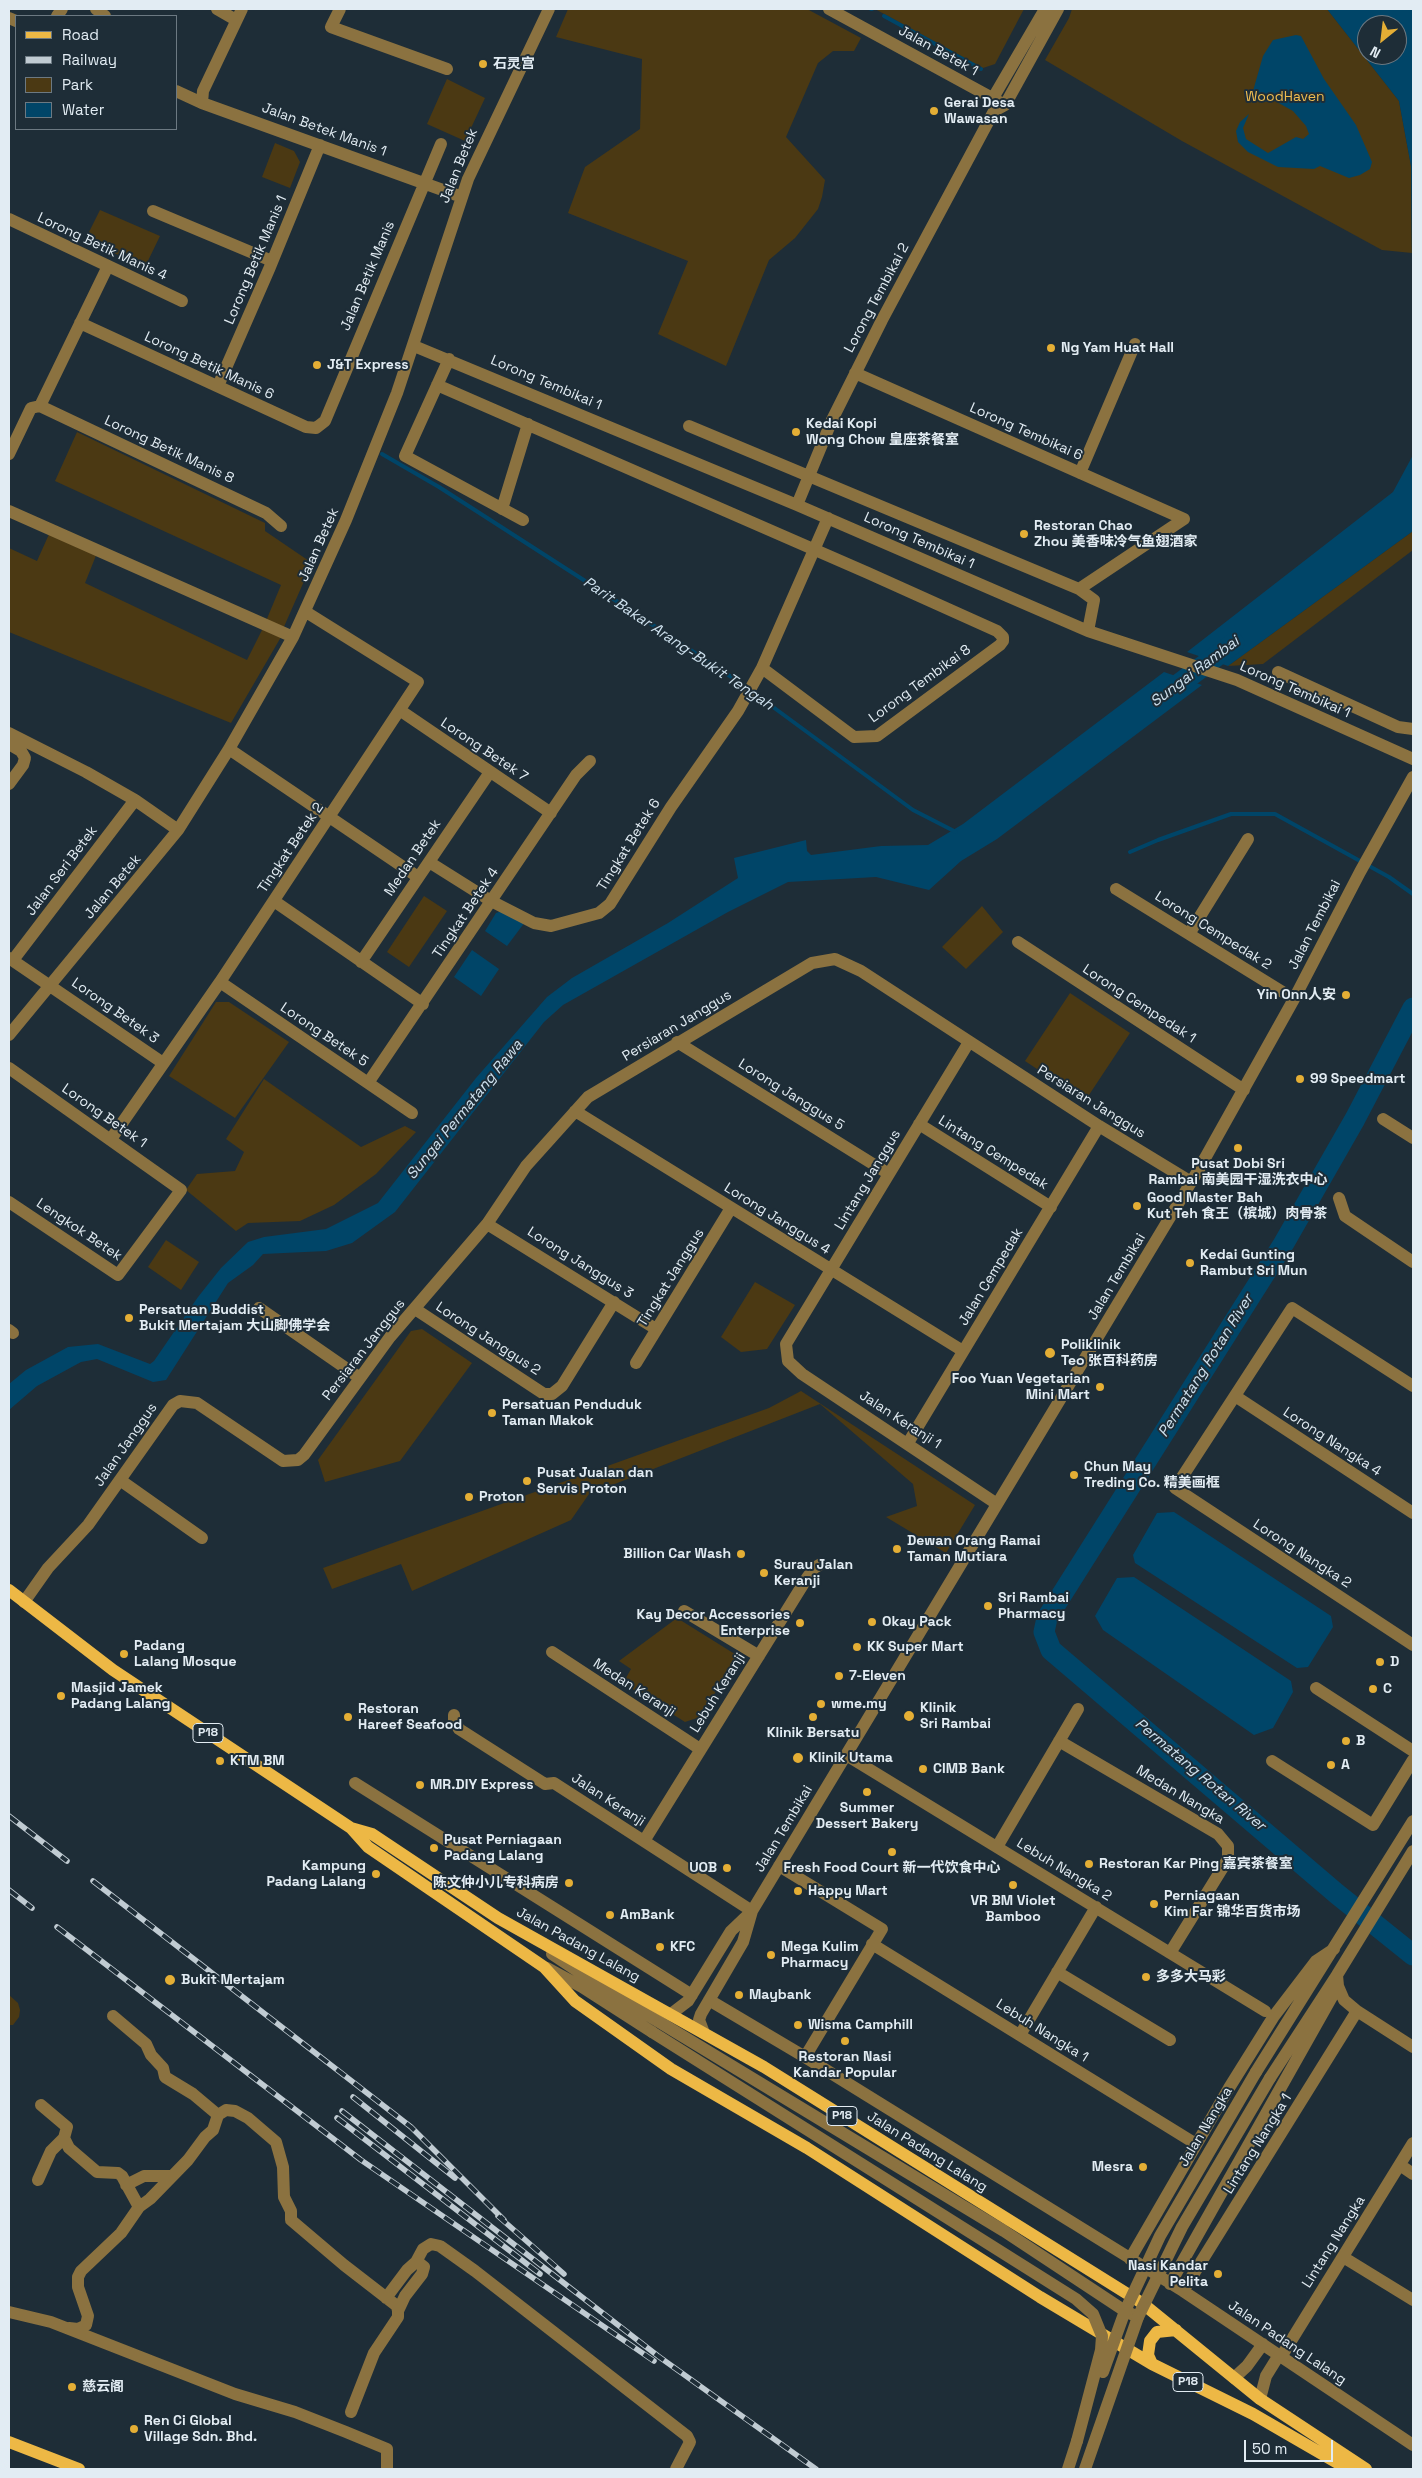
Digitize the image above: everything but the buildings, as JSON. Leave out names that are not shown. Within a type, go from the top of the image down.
[{"type":"main road","name":"Jalan Padang Lalang","points":[[9,1590],[113,1670],[351,1828],[368,1847],[544,1967],[575,2001],[671,2069],[807,2148],[1040,2297],[1152,2364],[1253,2414],[1348,2469]]},
{"type":"main road","name":"Jalan Padang Lalang","points":[[351,1828],[372,1834],[498,1918],[764,2067],[1142,2303],[1260,2399],[1366,2469]]},
{"type":"main road","points":[[1116,2342],[1132,2335],[1138,2329],[1142,2321],[1142,2303]]},
{"type":"main road","points":[[1152,2364],[1148,2355],[1150,2340],[1157,2332],[1176,2330]]},
{"type":"main road","points":[[9,2442],[79,2469]]},
{"type":"street","points":[[202,103],[203,91],[239,14],[217,9]]},
{"type":"street","points":[[340,9],[331,27],[447,69]]},
{"type":"street","name":"Jalan Betek","points":[[9,1035],[178,830],[229,749],[293,638],[350,510],[414,346],[462,197],[485,140],[549,9]]},
{"type":"street","name":"Jalan Betek 1","points":[[829,9],[993,98]]},
{"type":"street","name":"Lorong Tembikai 2","points":[[796,505],[855,373],[1000,108],[1037,35],[1045,9]]},
{"type":"street","name":"Lorong Tembikai 2","points":[[993,98],[1037,35],[1058,9]]},
{"type":"street","name":"Jalan Betek Manis 1","points":[[178,93],[462,197]]},
{"type":"street","points":[[993,98],[1000,108]]},
{"type":"street","name":"Jalan Betik Manis","points":[[325,421],[441,144]]},
{"type":"street","name":"Lorong Betik Manis 1","points":[[218,386],[320,145]]},
{"type":"street","points":[[152,211],[272,262]]},
{"type":"street","name":"Lorong Betik Manis 4","points":[[9,219],[182,301]]},
{"type":"street","points":[[9,454],[31,408],[40,406],[108,266]]},
{"type":"street","name":"Lorong Betik Manis 6","points":[[80,324],[306,427],[316,428],[325,421]]},
{"type":"street","points":[[1080,472],[1135,344]]},
{"type":"street","name":"Lorong Tembikai 1","points":[[414,346],[450,359],[828,518],[1088,631],[1237,680],[1413,758]]},
{"type":"street","points":[[450,359],[405,456],[523,520]]},
{"type":"street","name":"Lorong Tembikai 6","points":[[855,373],[1184,518],[1079,589]]},
{"type":"street","points":[[437,385],[814,550]]},
{"type":"street","name":"Lorong Betik Manis 8","points":[[40,406],[266,513],[281,526]]},
{"type":"street","points":[[502,509],[528,424]]},
{"type":"street","name":"Lorong Tembikai 1","points":[[689,426],[1079,589],[1094,600],[1088,631]]},
{"type":"street","points":[[9,511],[293,638]]},
{"type":"street","name":"Tingkat Betek 6","points":[[429,862],[491,902],[534,923],[551,926],[599,913],[610,904],[671,807],[738,711],[762,668],[828,518]]},
{"type":"street","name":"Lorong Tembikai 8","points":[[762,668],[854,737],[877,736],[1000,645],[1003,637],[997,630],[814,550]]},
{"type":"street","name":"Tingkat Betek 2","points":[[111,1139],[220,982],[401,711],[418,682],[306,612]]},
{"type":"street","points":[[1278,672],[1398,727],[1413,729]]},
{"type":"street","points":[[1346,728],[1357,708]]},
{"type":"street","name":"Lorong Betek 7","points":[[401,711],[551,812]]},
{"type":"street","points":[[9,733],[86,772],[134,800],[178,830]]},
{"type":"street","points":[[9,744],[21,751],[25,758],[23,765],[9,784]]},
{"type":"street","points":[[229,749],[418,878]]},
{"type":"street","name":"Tingkat Betek 4","points":[[368,1083],[551,812],[576,776],[590,761]]},
{"type":"street","name":"Medan Betek","points":[[361,962],[490,772]]},
{"type":"street","name":"Jalan Tembikai","points":[[704,2033],[699,2020],[743,1942],[752,1911],[1191,1182],[1294,999],[1368,856],[1413,777]]},
{"type":"street","name":"Jalan Seri Betek","points":[[11,959],[134,800]]},
{"type":"street","points":[[1189,934],[1248,839]]},
{"type":"street","name":"Lorong Cempedak 2","points":[[1116,889],[1294,999]]},
{"type":"street","points":[[274,901],[423,1004]]},
{"type":"street","name":"Lorong Cempedak 1","points":[[1018,942],[1244,1090]]},
{"type":"street","name":"Lorong Betek 3","points":[[11,959],[163,1063]]},
{"type":"street","name":"Persiaran Janggus","points":[[283,1461],[298,1460],[304,1455],[390,1337],[486,1224],[526,1166],[588,1097],[677,1042],[812,963],[836,959],[861,971],[1099,1126],[1191,1182]]},
{"type":"street","name":"Lorong Betek 5","points":[[220,982],[412,1114]]},
{"type":"street","name":"Lorong Janggus 5","points":[[677,1042],[889,1174]]},
{"type":"street","name":"Lintang Janggus","points":[[788,1361],[786,1344],[969,1042]]},
{"type":"street","name":"Lorong Betek 1","points":[[9,1068],[181,1190]]},
{"type":"street","name":"Lorong Janggus 4","points":[[575,1111],[963,1351]]},
{"type":"street","points":[[1384,1119],[1413,1138]]},
{"type":"street","name":"Lintang Cempedak","points":[[920,1124],[1051,1207]]},
{"type":"street","name":"Jalan Cempedak","points":[[908,1442],[1099,1126]]},
{"type":"street","name":"Lengkok Betek","points":[[9,1202],[118,1275],[181,1190]]},
{"type":"street","points":[[1339,1198],[1345,1216],[1413,1262]]},
{"type":"street","name":"Tingkat Janggus","points":[[636,1363],[731,1208]]},
{"type":"street","name":"Lorong Janggus 3","points":[[486,1224],[656,1329]]},
{"type":"street","name":"Lorong Janggus 2","points":[[415,1309],[544,1394],[552,1394],[562,1386],[614,1302]]},
{"type":"street","points":[[259,1308],[360,1378]]},
{"type":"street","points":[[1235,1396],[1292,1308],[1413,1386]]},
{"type":"street","name":"Jalan Keranji 1","points":[[788,1361],[802,1374],[908,1442],[998,1504]]},
{"type":"street","name":"Lorong Nangka 2","points":[[1235,1396],[1175,1488],[1413,1644]]},
{"type":"street","name":"Lorong Nangka 4","points":[[1235,1396],[1413,1513]]},
{"type":"street","name":"Jalan Janggus","points":[[24,1602],[48,1568],[88,1525],[173,1405],[180,1401],[197,1403],[210,1410],[283,1461]]},
{"type":"street","points":[[120,1480],[202,1538]]},
{"type":"street","name":"Lebuh Keranji","points":[[644,1841],[807,1578],[814,1568],[821,1564]]},
{"type":"street","points":[[684,1611],[758,1656]]},
{"type":"street","name":"Medan Keranji","points":[[552,1652],[700,1749]]},
{"type":"street","points":[[1316,1688],[1413,1751]]},
{"type":"street","points":[[996,1847],[1078,1709]]},
{"type":"street","name":"Jalan Keranji","points":[[454,1715],[454,1720],[459,1729],[545,1784],[554,1783],[752,1911]]},
{"type":"street","name":"Medan Nangka","points":[[1059,1741],[1218,1834],[1228,1846],[1228,1858],[1170,1953]]},
{"type":"street","name":"Lebuh Nangka 2","points":[[846,1755],[1265,2011]]},
{"type":"street","points":[[1272,1761],[1373,1825],[1413,1760]]},
{"type":"street","name":"Jalan Padang Lalang","points":[[355,1783],[692,1995]]},
{"type":"street","name":"Jalan Nangka","points":[[1068,2469],[1125,2311],[1160,2236],[1256,2072],[1413,1821]]},
{"type":"street","points":[[1170,2284],[1263,2121],[1338,1981],[1413,1851]]},
{"type":"street","points":[[779,1866],[882,1929],[805,2057]]},
{"type":"street","points":[[1020,2035],[1096,1907]]},
{"type":"street","name":"Jalan Tembikai","points":[[671,2014],[683,2006],[692,1995],[730,1931],[752,1911]]},
{"type":"street","points":[[498,1918],[600,1986],[654,2026],[1076,2299],[1093,2314],[1102,2336],[1101,2350],[1077,2441]]},
{"type":"street","name":"Lebuh Nangka 1","points":[[872,1944],[1196,2144]]},
{"type":"street","points":[[1130,2259],[1196,2144],[1274,2016],[1316,1961],[1334,1949]]},
{"type":"street","points":[[544,1967],[654,2026],[1004,2231],[1125,2311],[1138,2317]]},
{"type":"street","points":[[1057,1972],[1170,2040]]},
{"type":"street","points":[[1338,1981],[1344,2000],[1357,2011],[1413,2047]]},
{"type":"street","points":[[1084,2469],[1138,2317],[1182,2227],[1270,2078],[1338,1981]]},
{"type":"street","name":"Jalan Padang Lalang","points":[[709,2000],[805,2057],[1182,2291],[1413,2444]]},
{"type":"street","name":"Lintang Nangka 1","points":[[1182,2291],[1357,2011]]},
{"type":"street","points":[[113,2016],[146,2044],[151,2055],[163,2068],[165,2077],[193,2094],[218,2115]]},
{"type":"street","points":[[38,2180],[51,2151],[64,2138],[67,2128],[41,2105]]},
{"type":"street","points":[[68,2328],[78,2329],[86,2325],[88,2316],[78,2287],[78,2277],[121,2232],[139,2207],[150,2199],[213,2130],[218,2115],[226,2110],[235,2111],[248,2118],[276,2142],[283,2167],[284,2197],[291,2211],[291,2220],[397,2306],[398,2317],[379,2345],[367,2369],[352,2412]]},
{"type":"street","points":[[64,2138],[69,2148],[97,2172],[118,2172],[139,2207]]},
{"type":"street","name":"Lintang Nangka","points":[[1260,2399],[1266,2376],[1343,2257],[1413,2143]]},
{"type":"street","points":[[1400,2165],[1413,2174]]},
{"type":"street","points":[[126,2185],[144,2176],[171,2176]]},
{"type":"street","points":[[1147,2229],[1150,2242],[1160,2251],[1174,2255],[1188,2251]]},
{"type":"street","points":[[386,2298],[416,2262],[423,2249],[431,2244],[440,2246],[475,2271],[687,2436],[690,2442],[676,2469]]},
{"type":"street","points":[[1343,2257],[1413,2300]]},
{"type":"street","points":[[398,2311],[405,2296],[422,2274],[424,2268],[416,2262]]},
{"type":"street","points":[[9,2312],[32,2316],[68,2328],[235,2394],[295,2412],[387,2450],[387,2469]]},
{"type":"street","points":[[1234,2378],[1248,2366],[1263,2344]]},
{"type":"green space","points":[[568,9],[807,9],[861,38],[854,51],[833,51],[818,63],[786,137],[825,180],[822,197],[818,209],[795,238],[769,260],[726,366],[658,334],[688,261],[568,213],[585,167],[640,129],[642,59],[556,37]]},
{"type":"green space","points":[[875,9],[1024,9],[995,64],[983,68]]},
{"type":"green space","name":"WoodHaven","points":[[1072,9],[1327,9],[1357,47],[1357,65],[1371,65],[1399,101],[1411,166],[1412,253],[1382,250],[1182,141],[1045,60],[1069,18]]},
{"type":"green space","points":[[447,79],[485,98],[465,141],[427,124]]},
{"type":"green space","points":[[275,143],[294,151],[300,162],[290,188],[262,177]]},
{"type":"green space","points":[[100,210],[160,236],[145,267],[85,240]]},
{"type":"green space","points":[[77,432],[265,523],[265,531],[312,563],[283,629],[266,621],[281,585],[55,481]]},
{"type":"green space","points":[[1413,531],[1413,550],[1263,664],[1228,666]]},
{"type":"green space","points":[[50,532],[97,553],[85,583],[247,660],[263,628],[281,637],[231,723],[9,632],[9,548],[37,561]]},
{"type":"green space","points":[[424,896],[447,911],[409,967],[387,952]]},
{"type":"green space","points":[[982,906],[1003,932],[966,969],[942,947]]},
{"type":"green space","points":[[1070,993],[1130,1033],[1085,1101],[1025,1061]]},
{"type":"green space","points":[[216,1002],[229,1002],[289,1042],[235,1118],[169,1076]]},
{"type":"green space","points":[[264,1079],[361,1147],[405,1126],[416,1132],[376,1174],[334,1205],[300,1221],[248,1223],[236,1231],[186,1190],[197,1174],[235,1171],[244,1152],[226,1139]]},
{"type":"green space","points":[[166,1240],[199,1262],[181,1290],[148,1267]]},
{"type":"green space","points":[[755,1282],[795,1305],[767,1349],[741,1352],[721,1337]]},
{"type":"green space","points":[[422,1329],[472,1363],[400,1461],[325,1482],[318,1460],[411,1331]]},
{"type":"green space","points":[[801,1391],[975,1505],[946,1553],[886,1517],[917,1506],[913,1484],[820,1404],[589,1494],[571,1520],[412,1591],[401,1564],[332,1589],[323,1568],[769,1408]]},
{"type":"green space","points":[[677,1618],[738,1656],[700,1717],[685,1722],[623,1683],[631,1669],[619,1661]]},
{"type":"green space","points":[[9,1995],[18,2003],[20,2010],[19,2017],[13,2025],[9,2025]]},
{"type":"water","points":[[1327,9],[1413,9],[1413,366],[1411,166],[1399,101],[1371,65],[1407,65],[1407,15],[1357,15],[1357,47]]},
{"type":"water","points":[[1296,35],[1301,36],[1324,79],[1356,125],[1372,162],[1370,169],[1360,175],[1349,178],[1320,166],[1314,169],[1278,167],[1248,152],[1238,142],[1236,131],[1240,122],[1249,114],[1243,128],[1246,139],[1268,153],[1296,137],[1303,139],[1309,134],[1306,126],[1293,111],[1275,101],[1259,102],[1253,91],[1263,56],[1273,40]]},
{"type":"water","points":[[1413,455],[1413,531],[1228,666],[1187,652],[1393,492]]},
{"type":"water","name":"Sungai Permatang Rawa","points":[[1164,672],[1202,685],[997,839],[961,861],[929,890],[876,877],[788,882],[728,912],[563,1005],[544,1022],[395,1212],[352,1243],[326,1251],[263,1254],[253,1265],[228,1283],[166,1380],[153,1382],[97,1359],[81,1362],[37,1386],[9,1410],[9,1384],[26,1370],[68,1347],[98,1344],[150,1364],[221,1268],[248,1242],[264,1237],[326,1229],[378,1203],[476,1078],[547,997],[572,978],[668,923],[738,878],[734,858],[806,840],[807,851],[811,855],[881,846],[928,845],[963,824]]},
{"type":"water","points":[[507,909],[525,922],[507,946],[485,931],[496,913]]},
{"type":"water","points":[[472,950],[499,969],[481,996],[454,977]]},
{"type":"water","points":[[1174,1512],[1331,1616],[1333,1627],[1308,1667],[1297,1668],[1135,1563],[1133,1555],[1157,1513]]},
{"type":"water","points":[[1134,1577],[1291,1681],[1293,1692],[1273,1728],[1254,1735],[1103,1630],[1095,1616],[1117,1578]]},
{"type":"waterway","points":[[884,16],[981,69]]},
{"type":"waterway","name":"Parit Bakar Arang-Bukit Tengah","points":[[382,454],[439,487],[621,604],[739,682],[913,810],[956,832]]},
{"type":"waterway","name":"Sungai Rambai","points":[[1163,696],[1234,643]]},
{"type":"waterway","points":[[1130,852],[1231,814],[1275,814],[1389,877],[1413,894]]},
{"type":"waterway","name":"Permatang Rotan River","points":[[1413,1008],[1355,1119],[1284,1243],[1047,1618],[1044,1632],[1051,1650],[1337,1894],[1413,1955]]},
{"type":"railway","points":[[9,1816],[67,1861]]},
{"type":"railway","points":[[93,1881],[411,2127],[504,2220]]},
{"type":"railway","points":[[9,1890],[32,1908]]},
{"type":"railway","points":[[57,1927],[361,2160],[654,2361]]},
{"type":"railway","points":[[353,2097],[455,2178]]},
{"type":"railway","points":[[342,2111],[658,2356],[816,2469]]},
{"type":"railway","points":[[337,2118],[540,2274]]},
{"type":"railway","points":[[498,2216],[564,2274]]},
{"type":"place","name":"石灵宫","points":[[483,64]]},
{"type":"place","name":"Gerai Desa Wawasan","points":[[934,111]]},
{"type":"place","name":"Ng Yam Huat Hall","points":[[1051,348]]},
{"type":"place","name":"J&T Express","points":[[317,365]]},
{"type":"place","name":"Kedai Kopi Wong Chow 皇座茶餐室","points":[[796,432]]},
{"type":"place","name":"Restoran Chao Zhou 美香味冷气鱼翅酒家","points":[[1024,534]]},
{"type":"place","name":"Yin Onn人安","points":[[1346,995]]},
{"type":"place","name":"99 Speedmart","points":[[1300,1079]]},
{"type":"place","name":"Pusat Dobi Sri Rambai 南美园干湿洗衣中心","points":[[1238,1148]]},
{"type":"place","name":"Good Master Bah Kut Teh 食王（槟城）肉骨茶","points":[[1137,1206]]},
{"type":"place","name":"Kedai Gunting Rambut Sri Mun","points":[[1190,1263]]},
{"type":"place","name":"Persatuan Buddist Bukit Mertajam 大山脚佛学会","points":[[129,1318]]},
{"type":"place","name":"Poliklinik Teo 张百科药房","points":[[1050,1353]]},
{"type":"place","name":"Foo Yuan Vegetarian Mini Mart","points":[[1100,1387]]},
{"type":"place","name":"Persatuan Penduduk Taman Makok","points":[[492,1413]]},
{"type":"place","name":"Chun May Treding Co. 精美画框","points":[[1074,1475]]},
{"type":"place","name":"Pusat Jualan dan Servis Proton","points":[[527,1481]]},
{"type":"place","name":"Proton","points":[[469,1497]]},
{"type":"place","name":"Dewan Orang Ramai Taman Mutiara","points":[[897,1549]]},
{"type":"place","name":"Billion Car Wash","points":[[741,1554]]},
{"type":"place","name":"Surau Jalan Keranji","points":[[764,1573]]},
{"type":"place","name":"Sri Rambai Pharmacy","points":[[988,1606]]},
{"type":"place","name":"Okay Pack","points":[[872,1622]]},
{"type":"place","name":"Kay Decor Accessories Enterprise","points":[[800,1623]]},
{"type":"place","name":"KK Super Mart","points":[[857,1647]]},
{"type":"place","name":"Padang Lalang Mosque","points":[[124,1654]]},
{"type":"place","name":"D","points":[[1380,1662]]},
{"type":"place","name":"7-Eleven","points":[[839,1676]]},
{"type":"place","name":"C","points":[[1373,1689]]},
{"type":"place","name":"Masjid Jamek Padang Lalang","points":[[61,1696]]},
{"type":"place","name":"wme.my","points":[[821,1704]]},
{"type":"place","name":"Klinik Sri Rambai","points":[[909,1716]]},
{"type":"place","name":"Restoran Hareef Seafood","points":[[348,1717]]},
{"type":"place","name":"Klinik Bersatu","points":[[813,1717]]},
{"type":"place","name":"B","points":[[1346,1741]]},
{"type":"place","name":"Klinik Utama","points":[[798,1758]]},
{"type":"place","name":"KTM BM","points":[[220,1761]]},
{"type":"place","name":"A","points":[[1331,1765]]},
{"type":"place","name":"CIMB Bank","points":[[923,1769]]},
{"type":"place","name":"MR.DIY Express","points":[[420,1785]]},
{"type":"place","name":"Summer Dessert Bakery","points":[[867,1792]]},
{"type":"place","name":"Pusat Perniagaan Padang Lalang","points":[[434,1848]]},
{"type":"place","name":"Fresh Food Court 新一代饮食中心","points":[[892,1852]]},
{"type":"place","name":"Restoran Kar Ping 嘉宾茶餐室","points":[[1089,1864]]},
{"type":"place","name":"UOB","points":[[727,1868]]},
{"type":"place","name":"Kampung Padang Lalang","points":[[376,1874]]},
{"type":"place","name":"陈文仲小儿专科病房","points":[[569,1883]]},
{"type":"place","name":"VR BM Violet Bamboo","points":[[1013,1885]]},
{"type":"place","name":"Happy Mart","points":[[798,1891]]},
{"type":"place","name":"Perniagaan Kim Far 锦华百货市场","points":[[1154,1904]]},
{"type":"place","name":"AmBank","points":[[610,1915]]},
{"type":"place","name":"KFC","points":[[660,1947]]},
{"type":"place","name":"Mega Kulim Pharmacy","points":[[771,1955]]},
{"type":"place","name":"多多大马彩","points":[[1146,1977]]},
{"type":"place","name":"Bukit Mertajam","points":[[170,1980]]},
{"type":"place","name":"Maybank","points":[[739,1995]]},
{"type":"place","name":"Wisma Camphill","points":[[798,2025]]},
{"type":"place","name":"Restoran Nasi Kandar Popular","points":[[845,2041]]},
{"type":"place","name":"Mesra","points":[[1143,2167]]},
{"type":"place","name":"Nasi Kandar Pelita","points":[[1218,2274]]},
{"type":"place","name":"慈云阁","points":[[72,2387]]},
{"type":"place","name":"Ren Ci Global Village Sdn. Bhd.","points":[[134,2429]]}]
